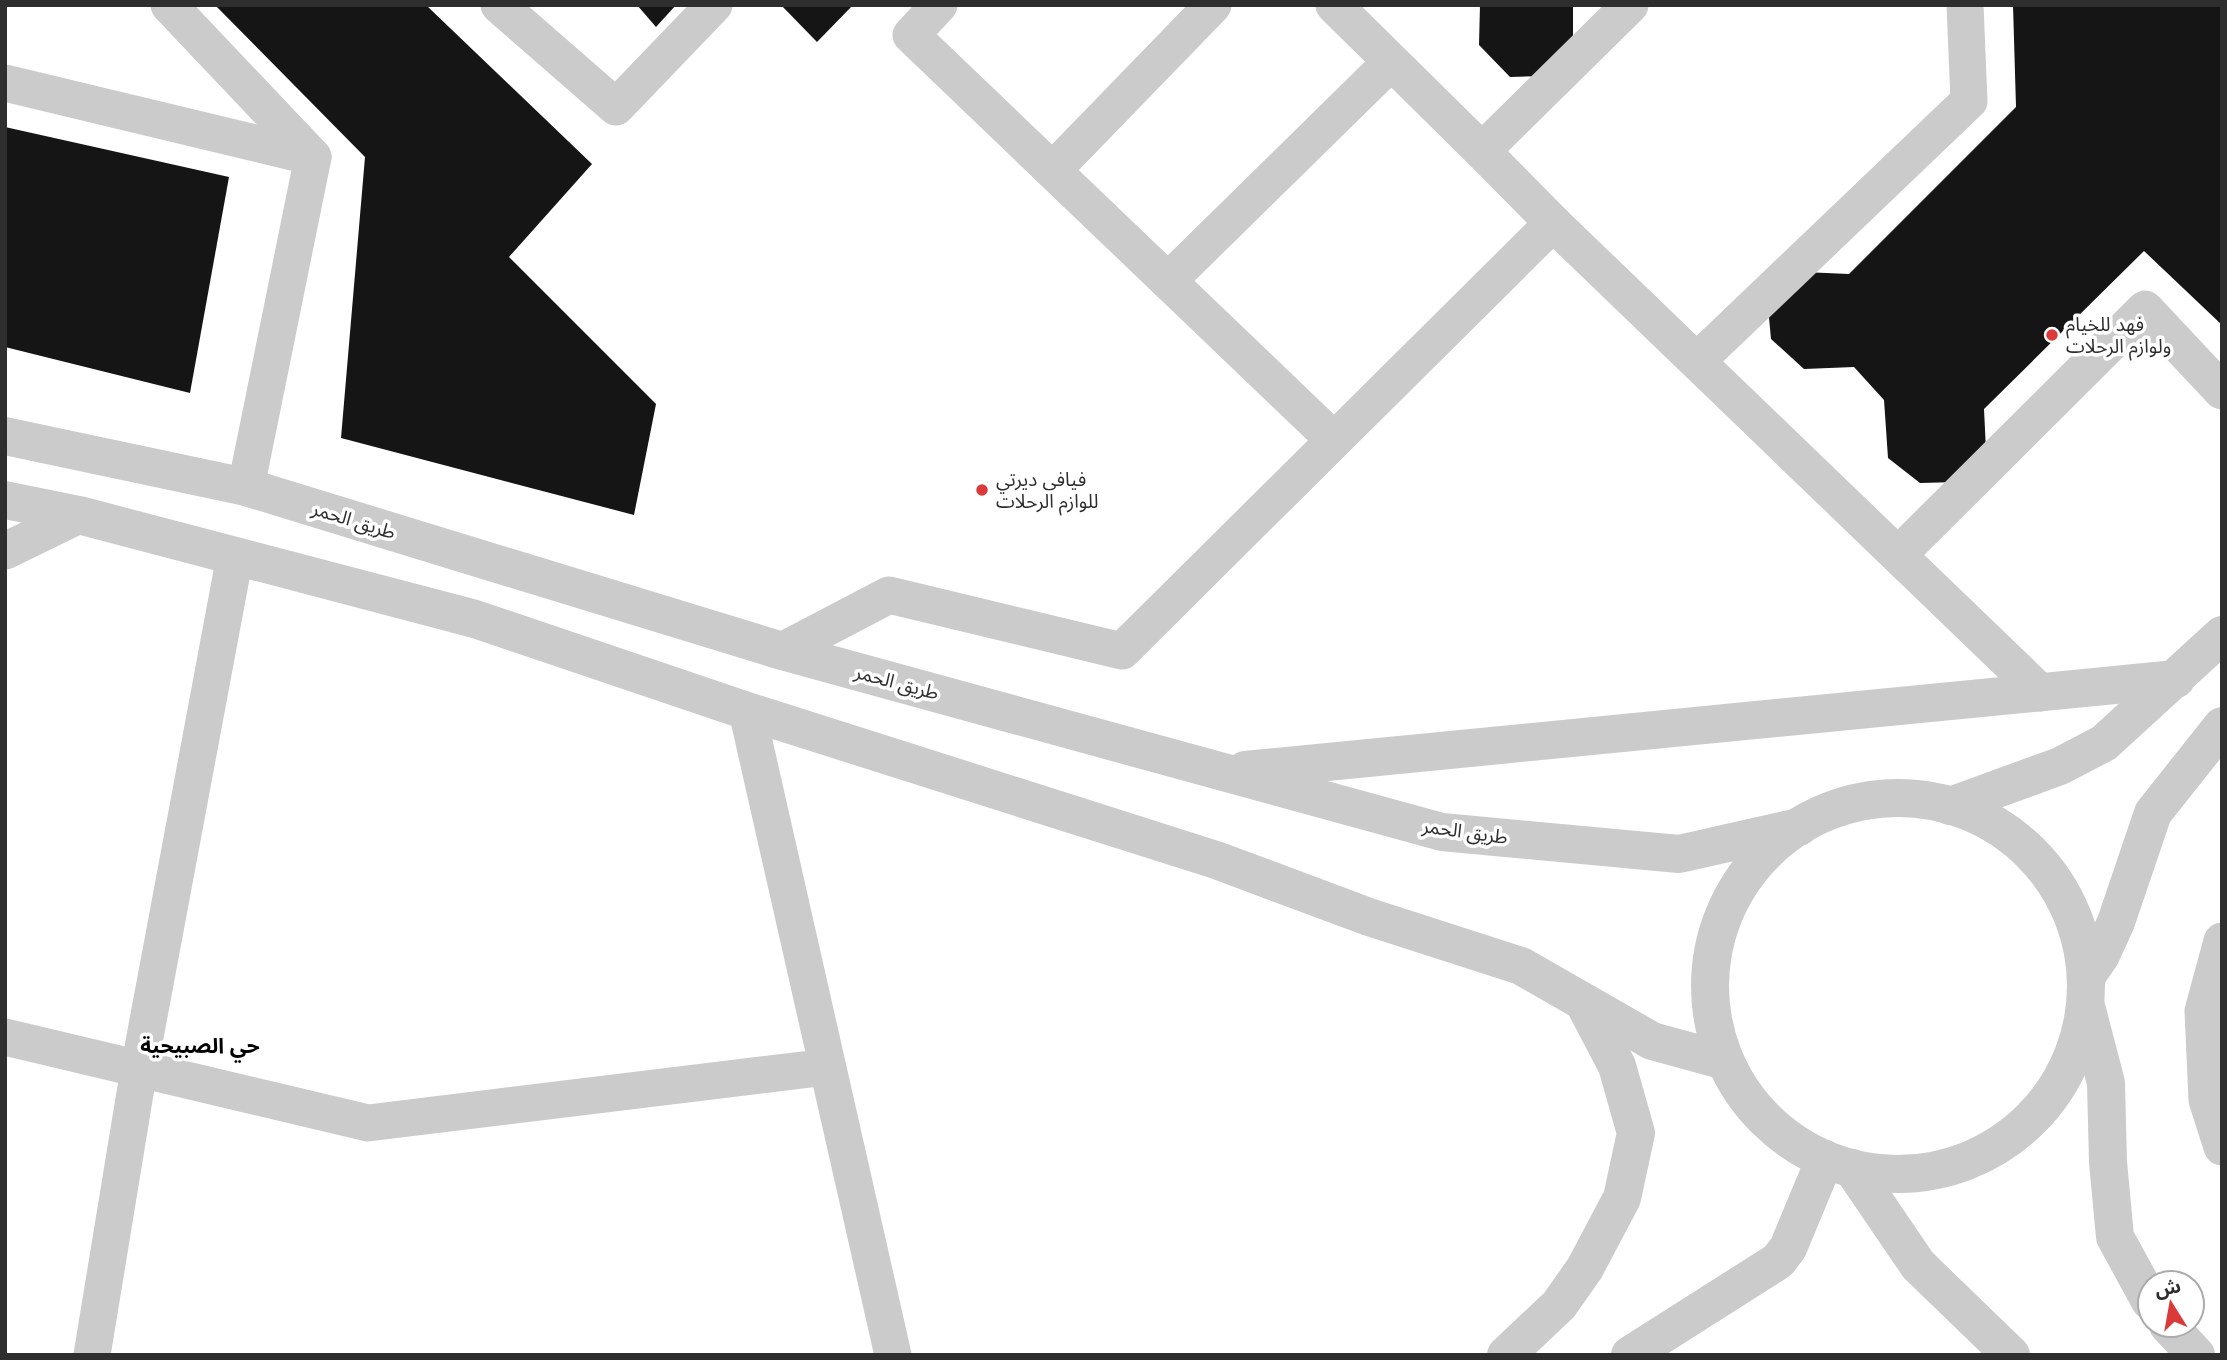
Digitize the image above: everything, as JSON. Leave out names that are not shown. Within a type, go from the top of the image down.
[{"type":"street","points":[[169,5],[313,157]]},
{"type":"street","points":[[499,5],[616,107],[714,5]]},
{"type":"street","points":[[939,5],[911,34],[1334,440]]},
{"type":"street","points":[[1053,170],[1213,5]]},
{"type":"street","points":[[1334,5],[1553,223],[2041,692]]},
{"type":"street","points":[[1482,151],[1630,5]]},
{"type":"street","points":[[1697,361],[1969,101],[1965,5]]},
{"type":"street","points":[[1168,281],[1391,62]]},
{"type":"street","points":[[5,83],[313,157]]},
{"type":"street","points":[[246,487],[313,157]]},
{"type":"street","points":[[782,651],[889,595],[1122,651],[1553,223]]},
{"type":"street","points":[[1898,555],[2145,309],[2222,391]]},
{"type":"street","name":"طريق الحمر","points":[[5,436],[246,487],[782,651],[1443,832],[1679,854],[1799,827]]},
{"type":"street","points":[[5,500],[79,515],[475,619],[747,711],[1216,860],[1369,917],[1521,966],[1652,1041],[1725,1061]]},
{"type":"street","points":[[5,551],[79,515]]},
{"type":"street","points":[[92,1355],[139,1069],[236,556]]},
{"type":"street","points":[[1950,806],[2060,766],[2104,743],[2222,635]]},
{"type":"street","points":[[1222,772],[2176,679]]},
{"type":"street","points":[[747,711],[893,1355]]},
{"type":"street","points":[[2136,1275],[2115,1237],[2108,1162],[2106,1083],[2086,990],[2076,926],[2067,902],[2053,880],[2028,851],[1997,827],[1950,806],[1924,801],[1872,800],[1834,810],[1799,827],[1779,840],[1761,857],[1739,886],[1722,919],[1710,966],[1711,1014],[1725,1061],[1744,1094],[1776,1129],[1799,1146],[1839,1163],[1878,1173],[1906,1174],[1932,1170],[1983,1153],[2027,1122],[2046,1102],[2060,1080],[2081,1031],[2086,990],[2116,922],[2153,813],[2222,726]]},
{"type":"street","points":[[2222,941],[2203,1011],[2207,1100],[2222,1147]]},
{"type":"street","points":[[1506,1355],[1559,1305],[1585,1268],[1622,1198],[1636,1133],[1617,1066],[1586,1005]]},
{"type":"street","points":[[5,1037],[368,1123],[827,1067]]},
{"type":"street","points":[[1630,1355],[1778,1261],[1839,1163]]},
{"type":"street","points":[[1839,1163],[1919,1265],[2011,1355]]},
{"type":"street","points":[[2181,1339],[2196,1355]]},
{"type":"building","points":[[215,5],[426,5],[592,164],[509,257],[656,404],[634,515],[341,438],[365,157]]},
{"type":"building","points":[[637,5],[676,5],[656,27]]},
{"type":"building","points":[[781,5],[853,5],[817,42]]},
{"type":"building","points":[[1480,5],[1573,5],[1573,47],[1546,76],[1510,77],[1479,45]]},
{"type":"building","points":[[2013,5],[2222,5],[2222,325],[2144,251],[1984,409],[1986,450],[1958,482],[1920,483],[1888,458],[1884,400],[1854,367],[1804,369],[1771,339],[1768,307],[1803,272],[1849,274],[2016,107]]},
{"type":"building","points":[[5,127],[229,177],[190,393],[5,347]]},
{"type":"place","name":"فهد للخيام ولوازم الرحلات","points":[[2052,335]]},
{"type":"place","name":"فيافي ديرتي للوازم الرحلات","points":[[982,490]]},
{"type":"district","name":"حي الصبيحية","points":[[200,1045]]}]
